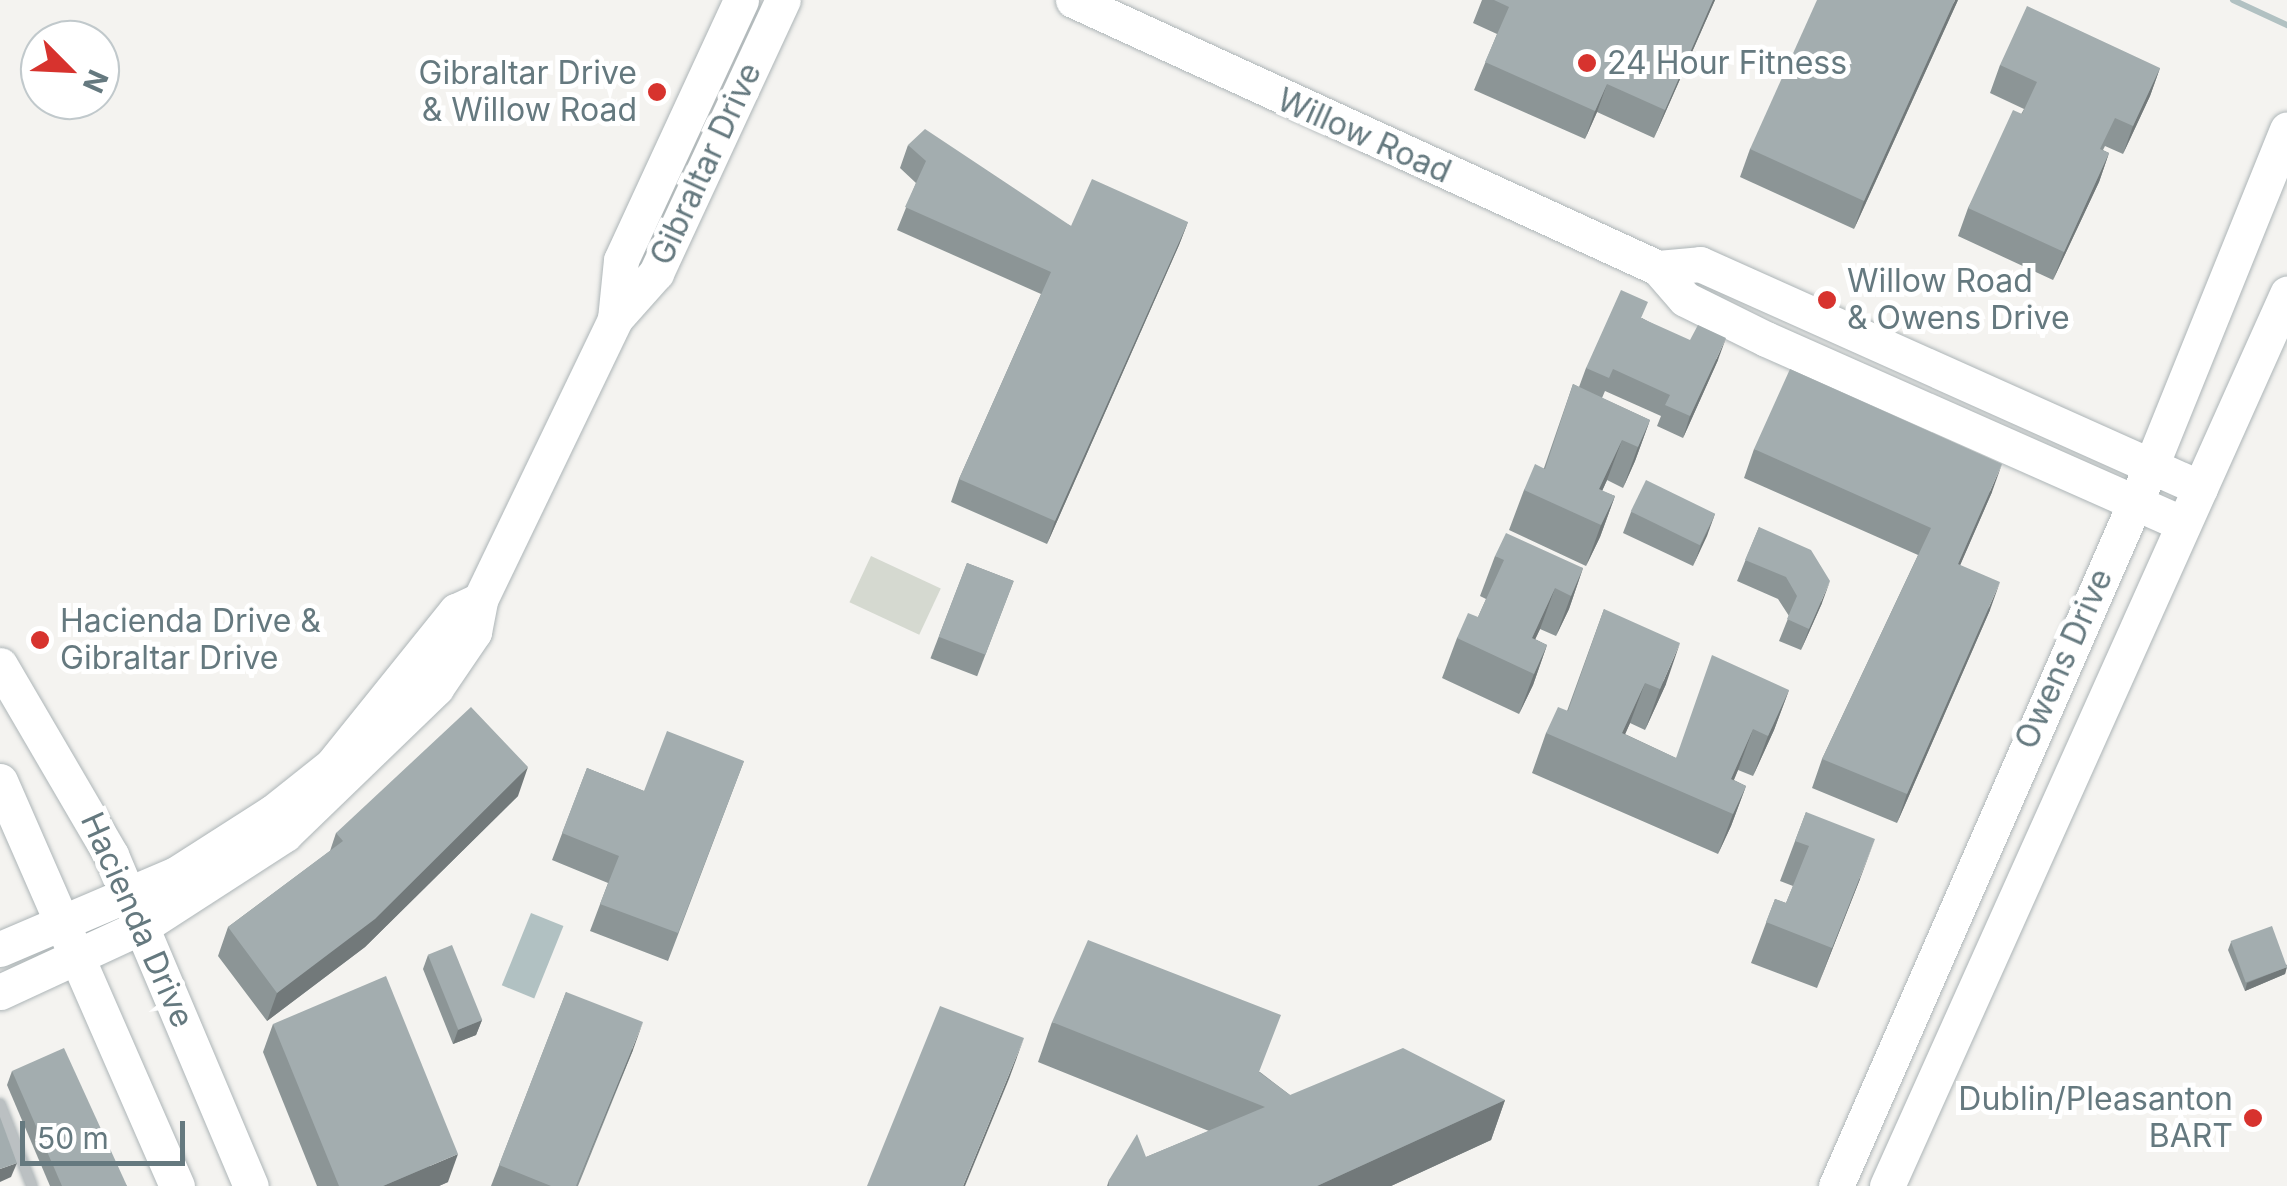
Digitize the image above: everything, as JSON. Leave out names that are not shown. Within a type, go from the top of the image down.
[{"type":"street","name":"Gibraltar Drive","points":[[615,319],[621,260],[741,0]]},
{"type":"street","name":"Gibraltar Drive","points":[[0,992],[82,958],[143,926],[340,787],[436,688],[474,632],[480,600],[615,319],[656,273],[783,0]]},
{"type":"street","name":"Willow Road","points":[[1073,0],[1658,268],[1702,307],[2183,524]]},
{"type":"street","name":"Owens Drive","points":[[1836,1186],[2151,466],[2287,129]]},
{"type":"street","name":"Willow Road","points":[[1658,268],[1700,264],[2200,488]]},
{"type":"street","name":"Owens Drive","points":[[1887,1186],[2287,294]]},
{"type":"street","name":"Gibraltar Drive","points":[[0,949],[176,874],[332,766],[456,611],[480,600]]},
{"type":"street","name":"Hacienda Drive","points":[[0,666],[67,766],[143,926],[251,1186]]},
{"type":"street","name":"Hacienda Drive","points":[[0,782],[68,921],[177,1186]]},
{"type":"street","points":[[0,1104],[32,1186]]},
{"type":"shaded area","points":[[871,556],[941,589],[919,635],[849,602]]},
{"type":"shaded area","points":[[531,913],[563,926],[534,998],[502,985]]},
{"type":"building","name":"24 Hour Fitness","points":[[1494,0],[1713,0],[1665,110],[1607,84],[1595,111],[1485,62],[1509,7]]},
{"type":"building","points":[[1817,0],[1955,0],[1864,201],[1750,149]]},
{"type":"building","points":[[2027,6],[2160,68],[2133,126],[2115,118],[2100,149],[2109,153],[2064,252],[1968,208],[2013,110],[2022,114],[2037,82],[2000,65]]},
{"type":"building","points":[[925,129],[1071,226],[1092,179],[1188,222],[1055,521],[959,479],[1051,272],[905,207],[926,161],[908,145]]},
{"type":"building","points":[[1621,290],[1648,302],[1641,318],[1690,340],[1698,325],[1726,338],[1690,416],[1665,405],[1670,395],[1613,369],[1609,378],[1586,368]]},
{"type":"building","points":[[1790,369],[2002,464],[1958,564],[2000,582],[1907,794],[1822,759],[1931,528],[1754,449]]},
{"type":"building","points":[[1573,384],[1650,420],[1638,447],[1622,440],[1599,489],[1615,496],[1601,525],[1524,490],[1535,464],[1545,469]]},
{"type":"building","points":[[1646,480],[1715,514],[1700,545],[1631,511]]},
{"type":"building","points":[[1759,527],[1811,550],[1830,581],[1809,629],[1787,619],[1797,596],[1786,577],[1745,560]]},
{"type":"building","points":[[1506,533],[1583,568],[1571,596],[1555,588],[1532,638],[1547,645],[1534,674],[1457,638],[1468,613],[1478,617],[1504,560],[1495,556]]},
{"type":"building","points":[[967,563],[1014,581],[985,655],[939,637]]},
{"type":"building","points":[[1604,609],[1680,643],[1660,689],[1645,683],[1622,733],[1676,758],[1712,655],[1789,690],[1768,736],[1753,729],[1731,779],[1746,786],[1733,814],[1546,733],[1558,707],[1568,711]]},
{"type":"building","points":[[471,707],[528,767],[375,919],[277,993],[228,927],[343,841],[336,833]]},
{"type":"building","points":[[667,731],[744,761],[678,933],[600,904],[619,856],[562,833],[587,768],[644,791]]},
{"type":"building","points":[[1806,812],[1875,839],[1832,948],[1766,922],[1775,899],[1786,903],[1809,846],[1795,841]]},
{"type":"building","points":[[2272,926],[2287,967],[2246,982],[2231,941]]},
{"type":"building","points":[[1088,940],[1281,1015],[1259,1072],[1290,1095],[1403,1048],[1505,1100],[1317,1186],[1109,1186],[1137,1134],[1146,1157],[1265,1107],[1052,1022]]},
{"type":"building","points":[[452,945],[482,1020],[458,1030],[428,955]]},
{"type":"building","points":[[386,976],[458,1154],[383,1186],[339,1186],[273,1024]]},
{"type":"building","points":[[566,992],[643,1022],[576,1186],[551,1186],[499,1165]]},
{"type":"building","points":[[940,1006],[1024,1038],[963,1186],[867,1186]]},
{"type":"building","points":[[64,1048],[127,1186],[62,1186],[12,1071]]},
{"type":"building","points":[[0,1117],[17,1163],[0,1169]]},
{"type":"waterway","points":[[2233,0],[2287,25]]},
{"type":"place","name":"24 Hour Fitness","points":[[1587,63]]},
{"type":"place","name":"Gibraltar Drive & Willow Road","points":[[657,92]]},
{"type":"place","name":"Willow Road & Owens Drive","points":[[1827,300]]},
{"type":"place","name":"Hacienda Drive & Gibraltar Drive","points":[[40,640]]},
{"type":"place","name":"Dublin/Pleasanton BART","points":[[2253,1118]]}]
